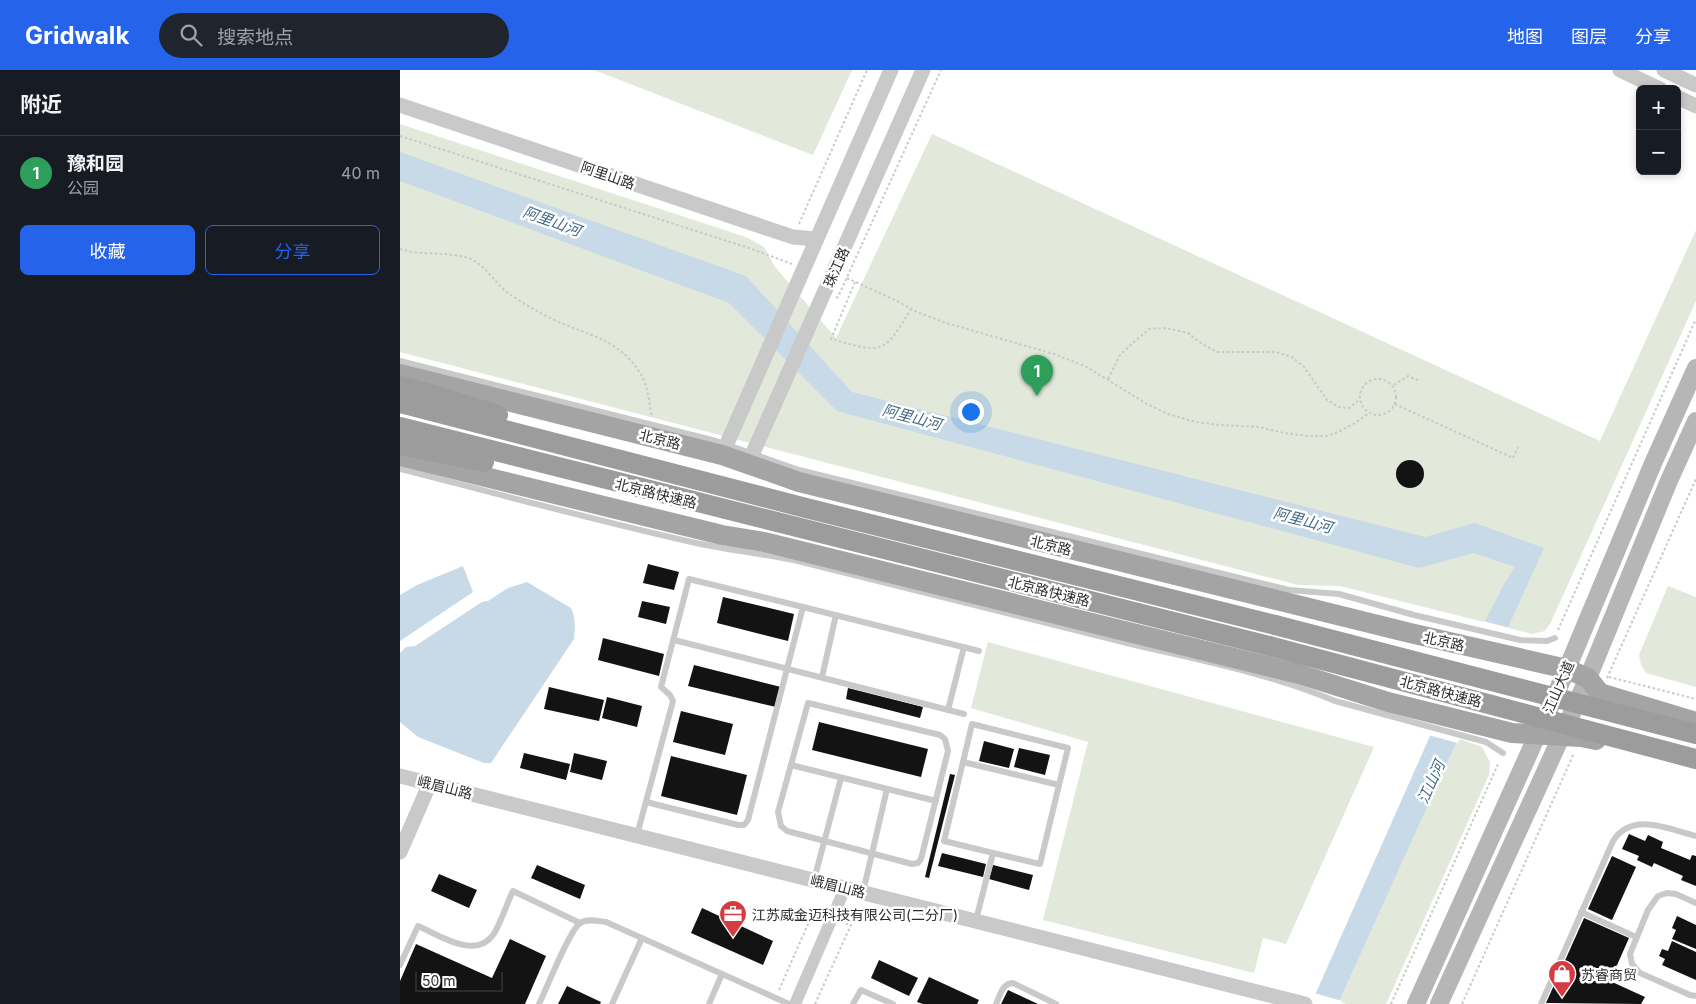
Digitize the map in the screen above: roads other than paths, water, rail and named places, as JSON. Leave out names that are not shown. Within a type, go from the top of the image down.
[{"type":"highway","points":[[400,386],[492,414],[709,468],[806,508]]},
{"type":"highway","name":"北京路快速路","points":[[400,403],[1696,734]]},
{"type":"highway","name":"北京路快速路","points":[[400,428],[1269,646],[1696,759]]},
{"type":"highway","points":[[400,445],[486,462],[681,507],[748,516]]},
{"type":"main road","name":"江山大道","points":[[1416,1004],[1566,669],[1696,368]]},
{"type":"main road","name":"北京路","points":[[400,374],[724,450],[750,459],[799,482],[1501,655],[1566,669],[1588,678],[1600,693],[1696,722]]},
{"type":"main road","name":"江山大道","points":[[1439,1004],[1588,678],[1668,483],[1696,421]]},
{"type":"main road","points":[[400,456],[712,533],[764,542],[1299,674],[1433,720],[1469,730],[1581,736],[1696,765]]},
{"type":"street","points":[[724,450],[891,70]]},
{"type":"street","name":"珠江路","points":[[750,459],[923,70]]},
{"type":"street","points":[[1620,70],[1652,85]]},
{"type":"street","points":[[1664,70],[1696,85]]},
{"type":"street","points":[[1681,99],[1696,106]]},
{"type":"street","name":"阿里山路","points":[[400,105],[793,237],[816,239]]},
{"type":"street","name":"峨眉山路","points":[[400,776],[976,921],[1281,1001],[1302,1003]]},
{"type":"street","points":[[400,852],[430,783]]},
{"type":"street","points":[[795,1004],[845,888]]},
{"type":"lane","points":[[400,361],[654,425],[724,450]]},
{"type":"lane","points":[[750,459],[1279,587],[1339,594],[1520,640],[1547,641],[1555,638]]},
{"type":"lane","points":[[400,469],[586,517],[722,548],[772,555],[798,561],[1210,663],[1290,684],[1313,691],[1335,701],[1433,720]]},
{"type":"lane","points":[[637,835],[673,701],[670,695],[661,687],[689,579],[979,651]]},
{"type":"lane","points":[[646,802],[744,825],[748,820],[803,607]]},
{"type":"lane","points":[[822,677],[836,615]]},
{"type":"lane","points":[[674,640],[964,714]]},
{"type":"lane","points":[[948,710],[964,647]]},
{"type":"lane","points":[[808,703],[940,735],[945,738],[948,751],[921,859],[918,863],[912,864],[787,831],[781,826],[778,812],[791,765],[808,703]]},
{"type":"lane","points":[[972,724],[1068,748],[1040,864],[944,840],[963,762],[972,724]]},
{"type":"lane","points":[[1469,730],[1503,753]]},
{"type":"lane","points":[[963,762],[1059,785]]},
{"type":"lane","points":[[791,765],[936,801]]},
{"type":"lane","points":[[814,880],[841,778]]},
{"type":"lane","points":[[862,892],[887,789]]},
{"type":"lane","points":[[1541,1004],[1613,841],[1620,831],[1632,824],[1653,825],[1696,836]]},
{"type":"lane","points":[[976,921],[993,853]]},
{"type":"lane","points":[[400,965],[418,926],[463,945],[474,946],[484,942],[493,934],[513,891],[580,923]]},
{"type":"lane","points":[[1696,903],[1676,894],[1667,893],[1658,896],[1648,910],[1631,950],[1630,958],[1632,964],[1640,973],[1696,996]]},
{"type":"lane","points":[[1581,912],[1636,937]]},
{"type":"lane","points":[[540,1004],[571,934],[580,923],[591,920],[606,922],[788,1004]]},
{"type":"lane","points":[[612,1004],[642,938]]},
{"type":"lane","points":[[709,1004],[722,974]]},
{"type":"lane","points":[[996,1004],[1004,986],[1008,983],[1013,983],[1056,1004]]},
{"type":"lane","points":[[853,1004],[861,990],[893,1004]]},
{"type":"water","points":[[400,152],[746,276],[852,392],[1425,537],[1475,523],[1544,548],[1338,1004],[1311,1004],[1454,682],[1504,584],[1515,567],[1474,553],[1419,568],[837,411],[729,303],[400,181]]},
{"type":"water","points":[[463,566],[473,592],[400,641],[400,595],[417,585]]},
{"type":"water","points":[[527,582],[571,608],[575,627],[574,639],[491,763],[484,763],[418,737],[400,722],[400,653],[406,647],[415,646],[482,602],[488,601],[508,588]]},
{"type":"place","name":"豫和园","points":[[1037,396]]},
{"type":"place","name":"江苏威金迈科技有限公司(二分厂)","points":[[733,938]]},
{"type":"place","name":"苏睿商贸","points":[[1562,998]]},
{"type":"water label","name":"阿里山河","points":[[552,221]]},
{"type":"water label","name":"阿里山河","points":[[912,417]]},
{"type":"water label","name":"阿里山河","points":[[1303,520]]},
{"type":"water label","name":"江山河","points":[[1431,782]]}]
